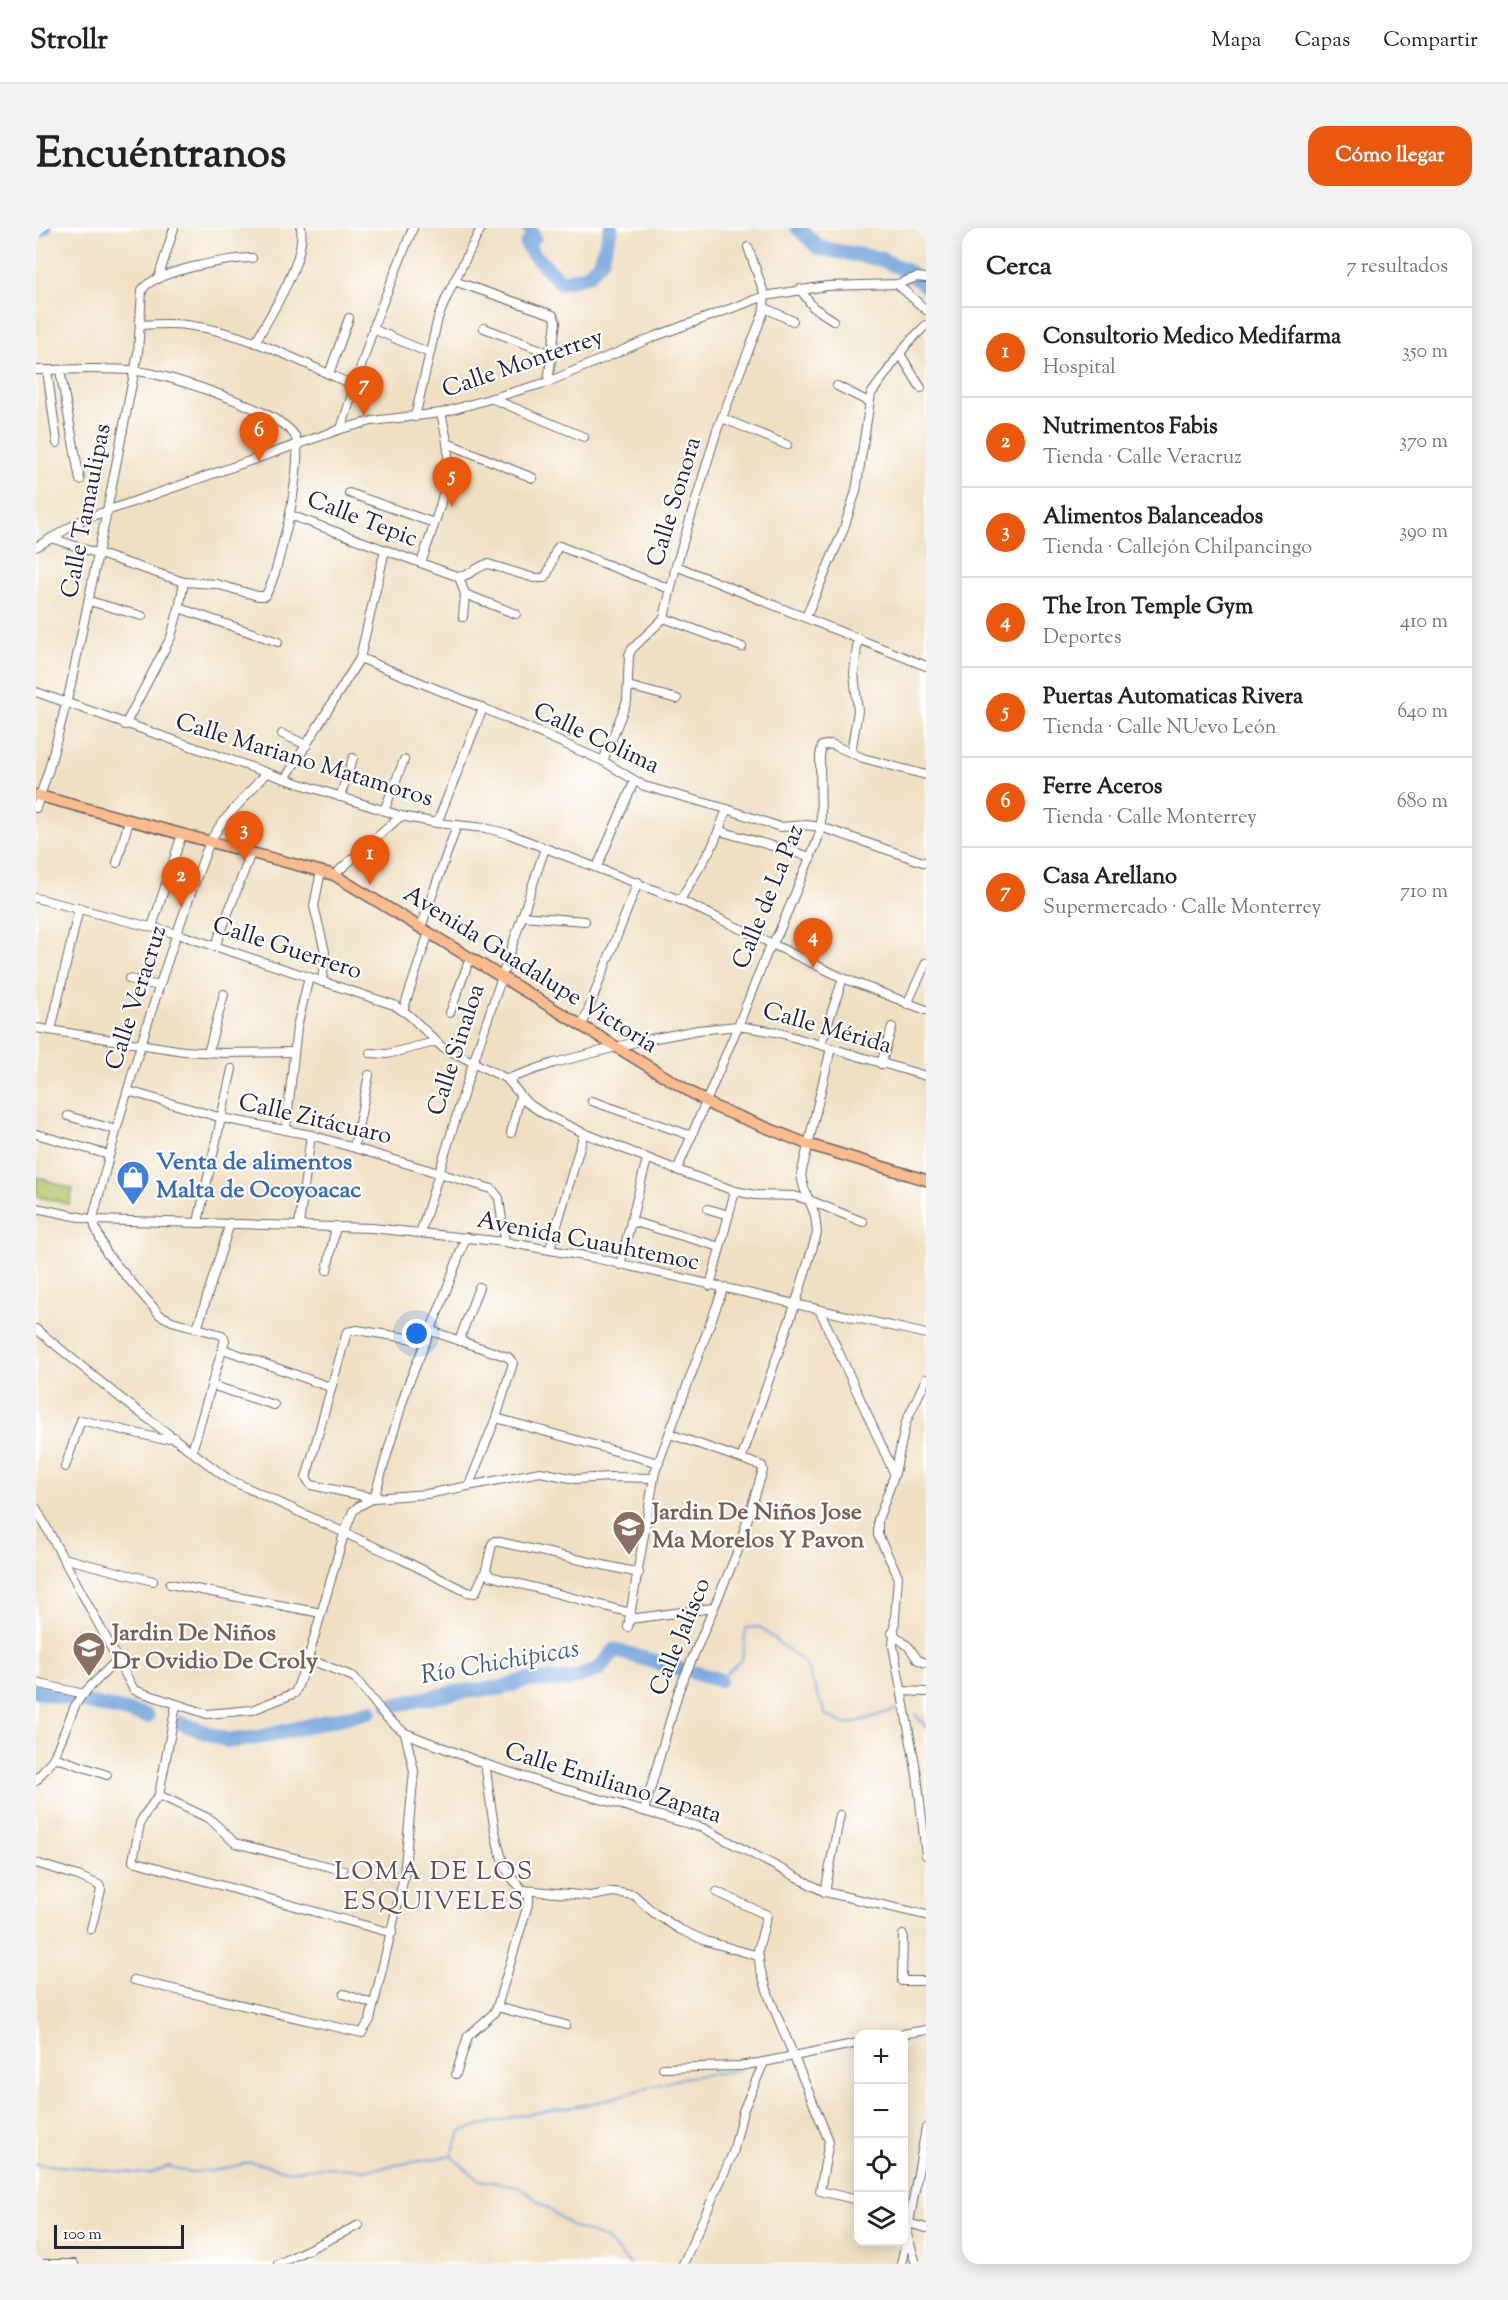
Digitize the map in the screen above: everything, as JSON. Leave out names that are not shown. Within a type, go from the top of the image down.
[{"type":"main road","name":"Avenida Guadalupe Victoria","points":[[38,796],[334,875],[729,1114],[807,1144],[926,1180]]},
{"type":"street","name":"Calle Tamaulipas","points":[[36,808],[66,704],[89,601],[135,370],[142,290],[145,285],[158,279],[174,228]]},
{"type":"street","points":[[255,343],[297,262],[301,244],[301,228]]},
{"type":"street","points":[[341,429],[373,329],[413,228]]},
{"type":"street","points":[[415,417],[438,318],[481,228]]},
{"type":"street","name":"Calle Sonora","points":[[664,618],[676,566],[722,418],[765,308],[765,296],[748,247]]},
{"type":"street","points":[[158,279],[213,261],[252,258]]},
{"type":"street","name":"Calle Monterrey","points":[[36,547],[74,524],[107,511],[341,429],[372,421],[441,413],[548,382],[656,336],[765,296],[837,286],[897,284],[921,278]]},
{"type":"street","points":[[454,281],[550,314],[555,318],[548,382]]},
{"type":"street","points":[[897,284],[926,310]]},
{"type":"street","points":[[800,290],[813,308],[833,320]]},
{"type":"street","points":[[765,308],[793,321]]},
{"type":"street","points":[[329,374],[349,318]]},
{"type":"street","points":[[140,324],[186,325],[226,333],[355,386]]},
{"type":"street","points":[[807,617],[843,531],[856,491],[869,402],[876,386],[924,327]]},
{"type":"street","points":[[484,328],[552,354]]},
{"type":"street","points":[[373,329],[429,353]]},
{"type":"street","points":[[900,354],[921,388]]},
{"type":"street","points":[[36,370],[135,370],[181,381],[247,406],[291,431],[298,444]]},
{"type":"street","points":[[47,370],[57,442]]},
{"type":"street","points":[[60,370],[80,480]]},
{"type":"street","points":[[837,386],[869,402]]},
{"type":"street","points":[[492,399],[584,437]]},
{"type":"street","points":[[421,563],[444,487],[447,443],[441,413]]},
{"type":"street","points":[[722,418],[787,445]]},
{"type":"street","points":[[447,443],[532,478]]},
{"type":"street","name":"Calle Tepic","points":[[298,444],[290,515],[459,577]]},
{"type":"street","points":[[349,493],[434,523]]},
{"type":"street","points":[[51,537],[184,582],[216,584],[265,596],[290,515]]},
{"type":"street","points":[[463,617],[465,594],[459,577],[488,564],[541,579],[549,572],[557,547],[563,547],[670,589]]},
{"type":"street","points":[[285,779],[360,658],[385,550]]},
{"type":"street","points":[[676,566],[926,666]]},
{"type":"street","points":[[125,725],[171,637],[184,582]]},
{"type":"street","points":[[465,594],[516,614]]},
{"type":"street","points":[[89,601],[142,616]]},
{"type":"street","points":[[179,608],[278,642]]},
{"type":"street","points":[[603,761],[625,709],[629,655],[632,649],[664,618],[742,647]]},
{"type":"street","points":[[851,752],[858,711],[854,673],[858,638]]},
{"type":"street","name":"Calle Colima","points":[[360,658],[483,708],[603,761],[634,782],[780,827],[806,825],[821,827],[926,863]]},
{"type":"street","points":[[628,686],[677,699]]},
{"type":"street","name":"Calle Mariano Matamoros","points":[[36,692],[125,725],[384,811],[438,823],[497,830],[638,882],[843,978],[926,1010]]},
{"type":"street","points":[[438,823],[483,708]]},
{"type":"street","points":[[282,734],[307,745]]},
{"type":"street","name":"Calle de La Paz","points":[[677,1170],[811,857],[821,827],[820,750],[826,744],[831,744],[873,761],[926,775]]},
{"type":"street","points":[[340,797],[353,758]]},
{"type":"street","points":[[384,811],[404,760]]},
{"type":"street","name":"Calle Veracruz","points":[[94,1220],[109,1155],[159,986],[210,841],[266,773]]},
{"type":"street","points":[[597,867],[634,782]]},
{"type":"street","points":[[680,900],[720,831],[727,809]]},
{"type":"street","points":[[334,875],[401,816]]},
{"type":"street","points":[[117,863],[129,820]]},
{"type":"street","points":[[403,1011],[457,825]]},
{"type":"street","points":[[720,831],[811,857]]},
{"type":"street","points":[[152,927],[182,834]]},
{"type":"street","name":"Calle Sinaloa","points":[[421,1232],[473,1063],[545,848]]},
{"type":"street","points":[[215,947],[251,853]]},
{"type":"street","points":[[321,871],[314,906],[325,952],[322,982]]},
{"type":"street","points":[[582,1026],[638,882]]},
{"type":"street","name":"Calle Guerrero","points":[[36,898],[178,934],[386,1003],[403,1011],[435,1042],[507,1079]]},
{"type":"street","points":[[51,1030],[79,908]]},
{"type":"street","points":[[522,916],[585,921]]},
{"type":"street","points":[[450,1013],[470,958]]},
{"type":"street","points":[[907,1004],[926,963]]},
{"type":"street","points":[[286,1129],[293,1052],[300,1009],[309,977]]},
{"type":"street","points":[[821,1044],[843,978]]},
{"type":"street","points":[[129,979],[159,986]]},
{"type":"street","points":[[208,1053],[224,994]]},
{"type":"street","name":"Calle Mérida","points":[[507,1079],[554,1063],[616,1047],[669,1035],[738,1026],[776,1032],[926,1076]]},
{"type":"street","points":[[881,1064],[892,1027]]},
{"type":"street","points":[[36,1028],[141,1046],[208,1053],[293,1052]]},
{"type":"street","points":[[370,1053],[387,1054],[435,1042]]},
{"type":"street","points":[[742,1457],[817,1233],[817,1224],[801,1175],[831,1048]]},
{"type":"street","points":[[198,1222],[232,1069]]},
{"type":"street","points":[[354,1147],[369,1075]]},
{"type":"street","points":[[507,1079],[520,1097],[544,1114],[647,1159],[735,1191],[755,1195],[794,1196],[863,1222]]},
{"type":"street","name":"Calle Zitácuaro","points":[[128,1091],[222,1118],[311,1135],[492,1189],[499,1198],[505,1242]]},
{"type":"street","points":[[511,1133],[520,1097]]},
{"type":"street","points":[[592,1101],[692,1136]]},
{"type":"street","points":[[68,1116],[116,1130]]},
{"type":"street","points":[[550,1249],[584,1133]]},
{"type":"street","points":[[36,1134],[109,1155]]},
{"type":"street","points":[[299,1225],[311,1135]]},
{"type":"street","points":[[620,1264],[647,1159]]},
{"type":"street","points":[[710,1286],[735,1191]]},
{"type":"street","name":"Avenida Cuauhtemoc","points":[[36,1208],[94,1220],[336,1226],[421,1232],[505,1242],[620,1264],[794,1306],[926,1334]]},
{"type":"street","points":[[708,1209],[729,1215]]},
{"type":"street","points":[[94,1220],[108,1254],[160,1315],[172,1322],[222,1335],[225,1340],[192,1451]]},
{"type":"street","points":[[631,1221],[720,1247]]},
{"type":"street","points":[[198,1329],[230,1223]]},
{"type":"street","points":[[327,1270],[336,1226]]},
{"type":"street","points":[[36,1508],[134,1690],[207,1714],[252,1710],[295,1693],[308,1659],[344,1533],[353,1511],[374,1498],[398,1414],[466,1237]]},
{"type":"street","points":[[459,1341],[480,1287]]},
{"type":"street","points":[[630,1620],[653,1478],[723,1289]]},
{"type":"street","points":[[820,1311],[895,1473]]},
{"type":"street","points":[[36,1329],[118,1396],[228,1479],[471,1594],[475,1593],[486,1570],[492,1544],[497,1540],[639,1573]]},
{"type":"street","points":[[426,1341],[351,1330],[347,1332],[306,1478],[311,1485],[374,1498],[427,1494],[540,1472],[576,1479],[653,1478]]},
{"type":"street","points":[[431,1331],[512,1360],[513,1366],[496,1419],[469,1485]]},
{"type":"street","points":[[223,1349],[330,1387]]},
{"type":"street","points":[[926,1379],[906,1422],[895,1473],[877,1528],[881,1542],[898,1576],[892,1633],[917,1775],[926,1855]]},
{"type":"street","points":[[211,1385],[274,1405]]},
{"type":"street","points":[[496,1419],[659,1463]]},
{"type":"street","points":[[65,1467],[81,1420],[161,1439],[174,1437]]},
{"type":"street","name":"Calle Jalisco","points":[[644,1811],[679,1690],[737,1553],[763,1474],[762,1466],[742,1457],[670,1434]]},
{"type":"street","points":[[63,1558],[153,1581]]},
{"type":"street","points":[[486,1570],[490,1576],[630,1620],[713,1608]]},
{"type":"street","points":[[170,1584],[321,1613]]},
{"type":"street","points":[[892,1633],[909,1647],[918,1660],[926,1663]]},
{"type":"street","points":[[36,1781],[54,1757],[75,1706],[118,1659]]},
{"type":"street","name":"Calle Emiliano Zapata","points":[[308,1659],[354,1677],[386,1717],[405,1733],[429,1740],[485,1764],[543,1783],[703,1828],[825,1892],[926,1915]]},
{"type":"street","points":[[36,1683],[83,1695]]},
{"type":"street","points":[[902,1691],[926,1692]]},
{"type":"street","points":[[176,1705],[159,1795],[140,1823],[132,1858],[135,1862],[392,1933]]},
{"type":"street","points":[[134,1980],[362,2033],[370,2020],[404,1877],[414,1771],[405,1733]]},
{"type":"street","points":[[54,1757],[107,1774]]},
{"type":"street","points":[[456,2074],[468,2036],[493,2014],[497,2007],[529,1901],[529,1897],[509,1874],[500,1848],[485,1764]]},
{"type":"street","points":[[159,1795],[210,1819],[235,1843],[344,1870]]},
{"type":"street","points":[[825,1892],[840,1815]]},
{"type":"street","points":[[36,1863],[99,1885],[101,1890],[91,1929]]},
{"type":"street","points":[[523,1890],[591,1896],[613,1892],[634,1895],[654,1913],[679,1929],[706,1941],[758,1956]]},
{"type":"street","points":[[717,1892],[764,1912],[767,1917],[758,1956],[770,1999],[829,2140],[820,2191],[854,2199]]},
{"type":"street","points":[[903,1935],[902,1981],[926,1982]]},
{"type":"street","points":[[344,1994],[373,2004]]},
{"type":"street","points":[[497,2007],[566,2025]]},
{"type":"street","points":[[908,2033],[926,2030]]},
{"type":"street","points":[[663,2068],[740,2066],[854,2044]]},
{"type":"street","points":[[683,2264],[733,2153],[743,2111],[764,2062]]},
{"type":"street","points":[[908,2205],[926,2128]]},
{"type":"street","points":[[908,2223],[926,2228]]},
{"type":"street","points":[[278,2264],[359,2225]]},
{"type":"street","points":[[908,2234],[916,2264]]},
{"type":"street","points":[[901,2264],[905,2246]]},
{"type":"street","points":[[45,2264],[74,2264]]},
{"type":"green space","points":[[37,1177],[73,1189],[69,1204],[36,1196]]},
{"type":"waterway","points":[[36,232],[44,228]]},
{"type":"waterway","points":[[529,228],[534,237],[527,244],[532,253],[561,282],[588,275],[601,261],[611,228]]},
{"type":"waterway","points":[[798,228],[819,248],[881,259],[907,271],[926,286]]},
{"type":"waterway","points":[[719,1680],[742,1659],[746,1628],[760,1627],[805,1664],[826,1715],[847,1725],[897,1709]]},
{"type":"waterway","name":"Río Chichipicas","points":[[389,1706],[457,1692],[501,1688],[526,1680],[568,1680],[599,1669],[615,1650],[679,1669]]},
{"type":"waterway","name":"Río Chichipicas","points":[[695,1673],[719,1680]]},
{"type":"waterway","name":"Río Chichipicas","points":[[36,1691],[147,1716]]},
{"type":"waterway","name":"Río Chichipicas","points":[[181,1723],[229,1741],[261,1737],[370,1711]]},
{"type":"waterway","points":[[915,1714],[926,1727]]},
{"type":"waterway","points":[[451,2156],[461,2131],[516,2116],[595,2103],[682,2078],[739,2070]]},
{"type":"waterway","points":[[451,2156],[479,2180],[518,2186],[573,2227],[606,2239],[630,2264]]},
{"type":"waterway","points":[[36,2164],[150,2174],[168,2166],[189,2172],[213,2171],[251,2162],[290,2171],[325,2167],[365,2170],[451,2156]]},
{"type":"place","name":"Casa Arellano","points":[[364,416]]},
{"type":"place","name":"Ferre Aceros","points":[[259,462]]},
{"type":"place","name":"Puertas Automaticas Rivera","points":[[452,507]]},
{"type":"place","name":"Alimentos Balanceados","points":[[244,861]]},
{"type":"place","name":"Consultorio Medico Medifarma","points":[[370,885]]},
{"type":"place","name":"Nutrimentos Fabis","points":[[181,907]]},
{"type":"place","name":"The Iron Temple Gym","points":[[813,968]]},
{"type":"place","name":"Venta de alimentos Malta de Ocoyoacac","points":[[133,1206]]},
{"type":"place","name":"Jardin De Niños Jose Ma Morelos Y Pavon","points":[[629,1556]]},
{"type":"place","name":"Jardin De Niños Dr Ovidio De Croly","points":[[89,1677]]},
{"type":"district","name":"LOMA DE LOS ESQUIVELES","points":[[434,1887]]}]
